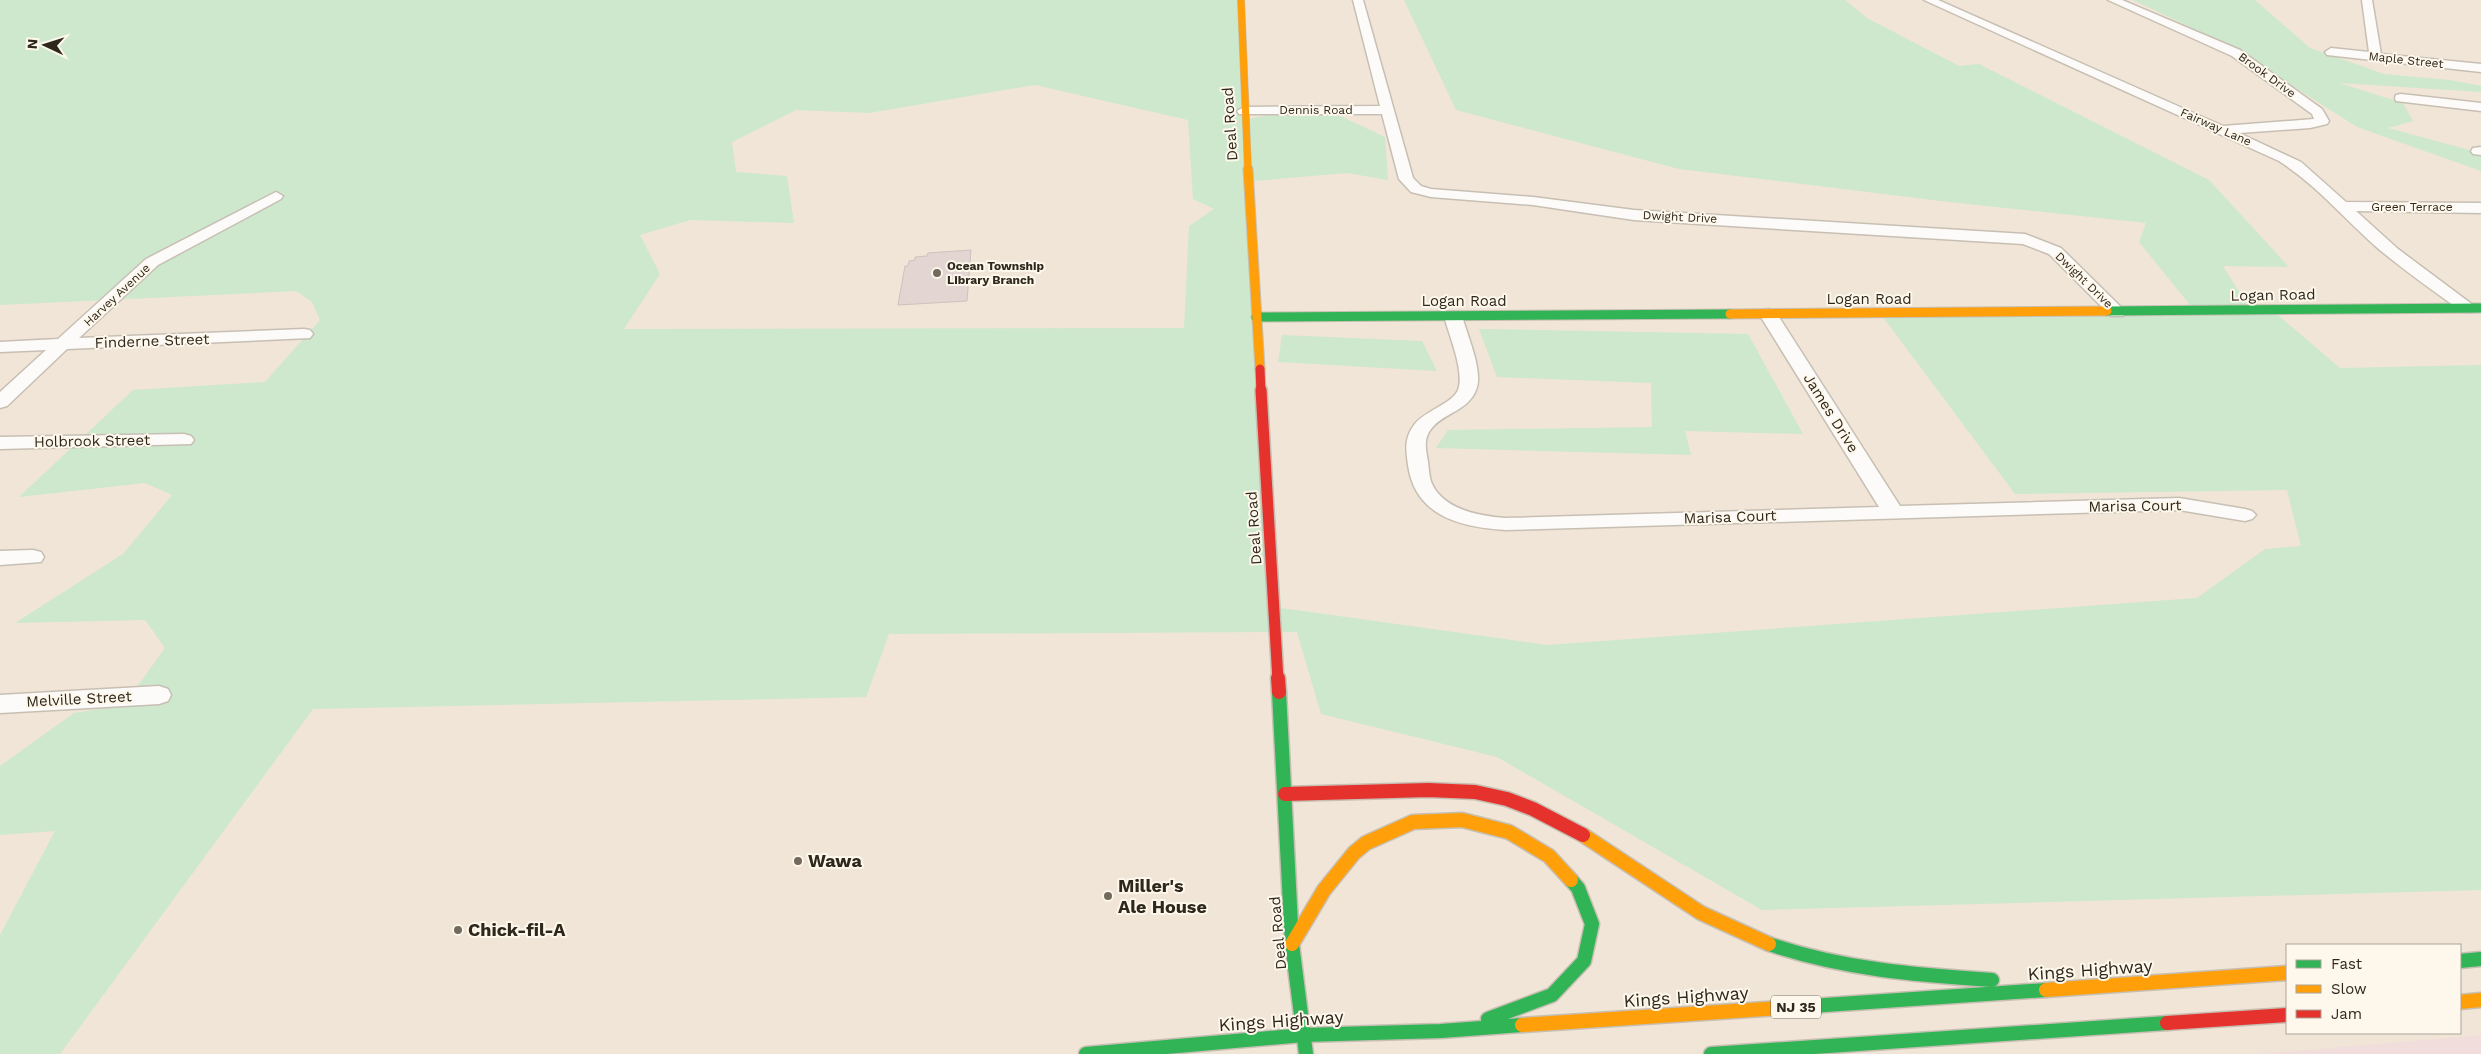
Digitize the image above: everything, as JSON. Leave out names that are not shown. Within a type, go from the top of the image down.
[{"type":"street","name":"Deal Road","points":[[1241,0],[1244,111],[1285,794],[1292,944],[1306,1054]]},
{"type":"street","name":"Dwight Drive","points":[[1358,0],[1406,179],[1412,187],[1424,191],[1533,201],[1634,215],[2025,239],[2055,251],[2117,312]]},
{"type":"street","name":"Fairway Lane","points":[[1929,0],[2223,130],[2293,163],[2309,174],[2389,250],[2420,276],[2475,308]]},
{"type":"street","name":"Brook Drive","points":[[2113,0],[2236,53],[2317,112],[2322,121],[2310,124],[2223,130]]},
{"type":"street","points":[[2367,0],[2376,57]]},
{"type":"street","name":"Maple Street","points":[[2332,52],[2481,68]]},
{"type":"street","points":[[2401,98],[2481,107]]},
{"type":"street","name":"Dennis Road","points":[[1244,111],[1387,110]]},
{"type":"street","name":"Harvey Avenue","points":[[0,402],[152,262],[276,196]]},
{"type":"street","name":"Green Terrace","points":[[2342,206],[2481,208]]},
{"type":"street","name":"Logan Road","points":[[1256,317],[2475,308]]},
{"type":"street","name":"James Drive","points":[[1768,314],[1893,512]]},
{"type":"street","name":"Marisa Court","points":[[1453,316],[1468,373],[1467,390],[1458,401],[1430,418],[1421,428],[1415,445],[1422,485],[1429,495],[1450,511],[1476,520],[1505,524],[2179,504],[2245,514]]},
{"type":"street","name":"Finderne Street","points":[[0,347],[304,334]]},
{"type":"street","name":"Holbrook Street","points":[[0,442],[184,440]]},
{"type":"street","points":[[0,558],[33,557]]},
{"type":"street","name":"Melville Street","points":[[0,704],[159,694]]},
{"type":"street","points":[[1285,794],[1443,789],[1491,794],[1521,804],[1565,826],[1701,913],[1735,930],[1789,951],[1820,960],[1880,971],[2101,987]]},
{"type":"street","points":[[1292,944],[1331,882],[1352,855],[1377,836],[1397,827],[1425,821],[1448,819],[1481,822],[1521,836],[1547,852],[1574,881],[1583,896],[1590,920],[1591,937],[1585,960],[1578,972],[1552,995],[1493,1018],[1441,1031]]},
{"type":"street","points":[[2461,960],[2481,959]]},
{"type":"street","name":"Kings Highway","points":[[1086,1054],[1304,1034],[1441,1031],[2286,973]]},
{"type":"street","points":[[2461,1002],[2481,1000]]},
{"type":"street","points":[[1711,1054],[1974,1034],[2286,1015]]},
{"type":"street","points":[[1928,1051],[1974,1034]]},
{"type":"shaded area","points":[[2481,1035],[2481,1054],[2260,1054]]},
{"type":"green space","points":[[0,0],[1237,0],[1246,119],[1290,112],[1340,116],[1385,137],[1388,180],[1347,173],[1253,181],[1281,608],[1547,645],[2197,598],[2265,549],[2301,546],[2287,490],[2015,494],[1880,313],[2195,311],[2139,242],[2146,223],[1949,202],[1679,169],[1456,110],[1404,0],[1845,0],[1867,18],[1959,66],[1979,64],[2209,180],[2289,267],[2223,266],[2251,311],[2273,311],[2340,368],[2481,365],[2481,890],[1762,910],[1497,757],[1321,714],[1297,632],[889,634],[866,697],[313,709],[60,1054],[0,1054],[0,935],[55,831],[0,835],[0,766],[74,713],[124,705],[165,648],[145,620],[15,623],[123,554],[172,495],[145,483],[19,497],[133,390],[265,382],[320,320],[312,302],[296,291],[0,305]],"holes":[[[1035,85],[1188,120],[1193,199],[1214,209],[1189,226],[1184,328],[624,329],[660,274],[640,235],[690,220],[794,223],[787,176],[736,172],[732,142],[796,110],[869,113]]]},
{"type":"green space","points":[[2133,0],[2255,0],[2310,48],[2384,74],[2450,80],[2481,86],[2481,92],[2339,83],[2403,103],[2413,121],[2388,128],[2469,150],[2481,156],[2481,171],[2357,127],[2230,46]]},
{"type":"green space","points":[[1479,329],[1748,334],[1803,434],[1685,431],[1691,455],[1436,448],[1448,430],[1652,427],[1651,383],[1497,377]]},
{"type":"green space","points":[[1282,335],[1422,341],[1437,371],[1278,362]]},
{"type":"building","name":"Ocean Township Library Branch","points":[[971,250],[967,301],[898,305],[905,266],[908,266],[909,261],[915,260],[915,257],[927,256],[928,253]]},
{"type":"traffic: fast","points":[[2107,311],[2481,308]]},
{"type":"traffic: fast","points":[[1256,317],[1730,314]]},
{"type":"traffic: fast","points":[[1279,692],[1292,944],[1306,1054]]},
{"type":"traffic: fast","points":[[1488,1019],[1552,995],[1584,961],[1592,924],[1578,888],[1571,880]]},
{"type":"traffic: fast","points":[[1769,944],[1796,953],[1851,966],[1908,974],[1992,980]]},
{"type":"traffic: fast","points":[[2461,961],[2481,959]]},
{"type":"traffic: fast","points":[[1796,1007],[2046,990]]},
{"type":"traffic: fast","points":[[1711,1054],[2167,1023]]},
{"type":"traffic: fast","points":[[1086,1054],[1304,1035],[1441,1031],[1522,1025]]},
{"type":"traffic: slow","points":[[1241,0],[1243,94],[1260,369]]},
{"type":"traffic: slow","points":[[1730,314],[2107,311]]},
{"type":"traffic: slow","points":[[1292,944],[1324,890],[1354,853],[1366,843],[1413,822],[1462,820],[1509,832],[1549,856],[1571,880]]},
{"type":"traffic: slow","points":[[1583,835],[1701,913],[1769,944]]},
{"type":"traffic: slow","points":[[2046,990],[2286,973]]},
{"type":"traffic: slow","points":[[2461,1002],[2481,1000]]},
{"type":"traffic: slow","points":[[1522,1025],[1796,1007]]},
{"type":"traffic: jam","points":[[1260,369],[1279,692]]},
{"type":"traffic: jam","points":[[1285,794],[1428,790],[1475,792],[1507,799],[1533,809],[1583,835]]},
{"type":"traffic: jam","points":[[2167,1023],[2286,1015]]},
{"type":"place","name":"Ocean Township Library Branch","points":[[937,273]]},
{"type":"place","name":"Wawa","points":[[798,861]]},
{"type":"place","name":"Miller's Ale House","points":[[1108,896]]},
{"type":"place","name":"Chick-fil-A","points":[[458,930]]}]
